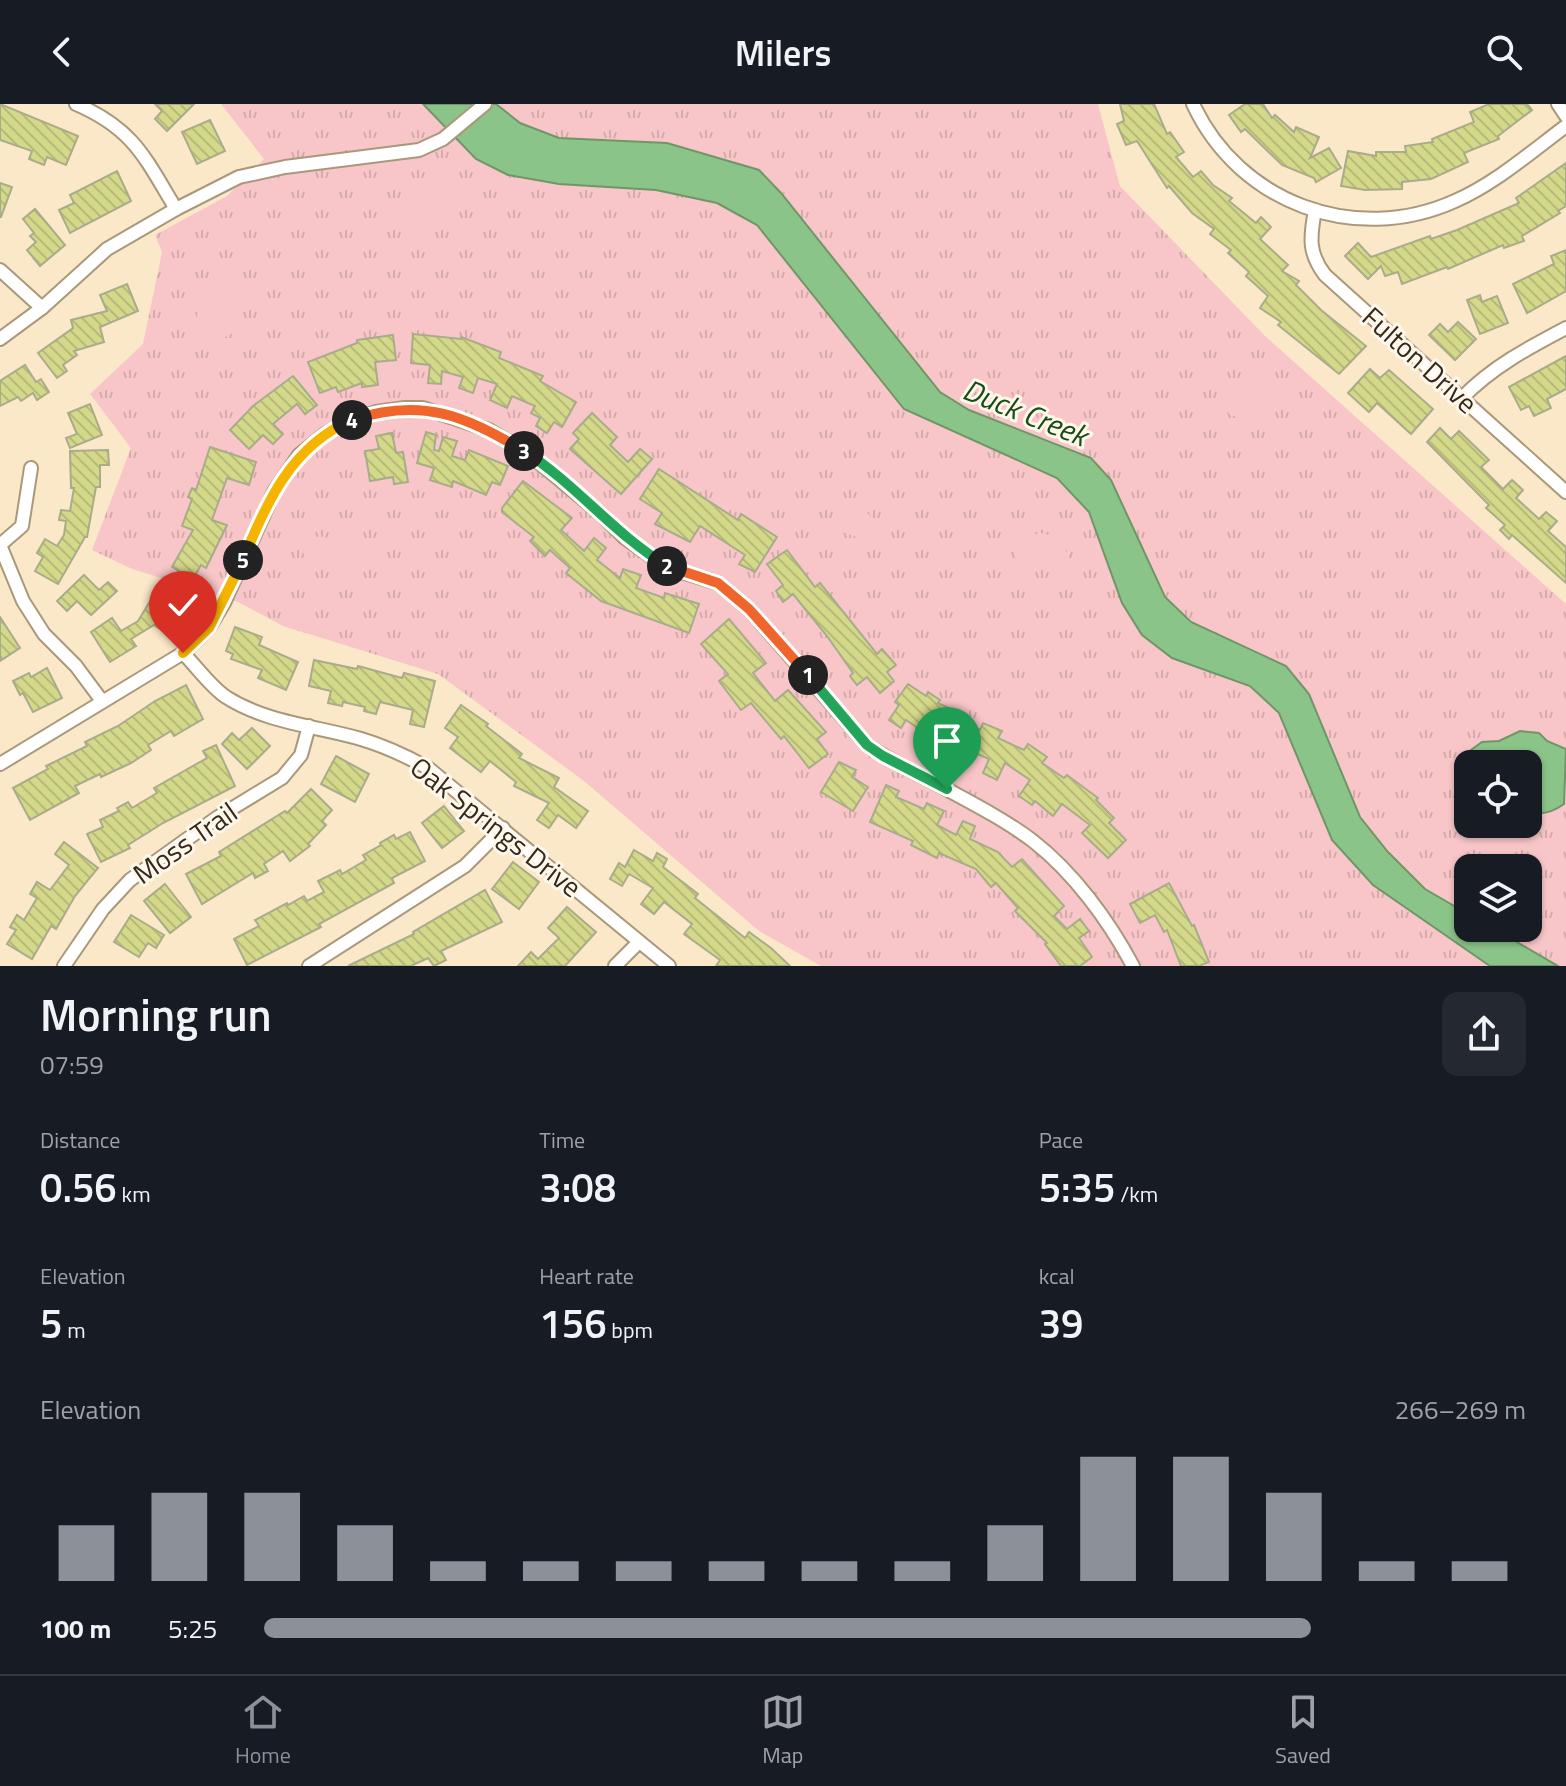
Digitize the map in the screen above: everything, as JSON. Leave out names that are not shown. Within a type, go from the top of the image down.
[{"type":"street","points":[[76,104],[114,125],[134,141],[176,209]]},
{"type":"street","points":[[0,339],[42,308],[107,249],[239,177],[285,167],[419,150],[443,139],[485,104]]},
{"type":"street","points":[[1193,104],[1205,130],[1255,182],[1294,204],[1369,219],[1430,211],[1479,190],[1566,126]]},
{"type":"street","points":[[1558,104],[1566,116]]},
{"type":"street","name":"Fulton Drive","points":[[1315,210],[1310,237],[1315,263],[1341,290],[1566,492]]},
{"type":"street","points":[[0,270],[42,308]]},
{"type":"street","points":[[1462,398],[1506,361],[1566,328]]},
{"type":"street","points":[[0,764],[183,653],[209,628],[224,603],[274,492],[299,455],[325,434],[349,421],[376,412],[423,408],[489,430],[530,455],[625,538],[652,557],[672,569],[718,583],[749,609],[867,745],[1033,841],[1061,867],[1098,911],[1133,966]]},
{"type":"street","points":[[31,468],[22,526],[0,545],[23,601],[44,634],[76,666],[102,701]]},
{"type":"street","name":"Oak Springs Drive","points":[[183,653],[224,696],[277,720],[393,749],[428,768],[669,966]]},
{"type":"street","name":"Moss Trail","points":[[64,966],[103,909],[130,880],[218,817],[282,778],[301,755],[309,726]]},
{"type":"street","points":[[309,966],[465,866],[503,828]]},
{"type":"street","points":[[615,966],[639,942]]},
{"type":"green space","points":[[221,104],[1098,104],[1120,186],[1266,337],[1566,604],[1566,966],[821,966],[759,931],[584,781],[438,674],[283,626],[238,602],[132,569],[92,550],[131,448],[90,394],[143,344],[162,252],[155,235],[227,196],[264,159]]},
{"type":"green space","points":[[445,183],[459,185],[455,201],[428,215],[419,228],[407,227],[394,214],[416,191]]},
{"type":"green space","points":[[216,288],[236,289],[243,304],[240,330],[221,339],[202,332],[197,317],[199,296]]},
{"type":"green space","points":[[1231,385],[1273,388],[1278,402],[1270,416],[1247,422],[1229,414],[1224,404],[1225,392]]},
{"type":"green space","points":[[849,500],[870,516],[873,527],[871,542],[833,529],[835,514]]},
{"type":"green space","points":[[1040,533],[1058,540],[1066,550],[1067,569],[1017,559],[1015,548],[1024,539]]},
{"type":"green space","points":[[320,536],[332,540],[358,536],[366,544],[361,567],[328,571],[315,567],[303,553],[308,540]]},
{"type":"shaded area","points":[[423,104],[496,104],[520,123],[559,138],[667,143],[759,170],[781,193],[940,392],[969,410],[1091,458],[1111,480],[1165,597],[1191,622],[1286,666],[1309,694],[1360,817],[1388,852],[1425,889],[1454,906],[1454,941],[1373,885],[1332,840],[1279,713],[1250,686],[1172,658],[1142,635],[1122,603],[1089,512],[1057,478],[904,409],[757,225],[717,203],[656,190],[559,184],[508,175],[476,159]]},
{"type":"shaded area","points":[[1520,731],[1539,733],[1547,741],[1566,749],[1564,804],[1542,813],[1542,750],[1471,750],[1482,742],[1499,741]]},
{"type":"shaded area","points":[[1455,942],[1517,942],[1558,966],[1490,966]]},
{"type":"building","points":[[0,104],[78,136],[66,165],[47,157],[44,165],[29,159],[32,151],[0,140]]},
{"type":"building","points":[[155,104],[194,104],[167,131],[155,119],[162,111]]},
{"type":"building","points":[[1120,104],[1154,104],[1167,134],[1170,132],[1184,152],[1176,157],[1193,177],[1201,171],[1213,185],[1232,198],[1229,201],[1256,223],[1261,217],[1271,227],[1260,239],[1288,265],[1282,271],[1299,281],[1296,285],[1321,310],[1366,346],[1339,374],[1278,325],[1281,322],[1260,308],[1268,296],[1246,276],[1249,272],[1228,253],[1231,250],[1210,234],[1214,229],[1192,213],[1169,186],[1167,188],[1137,141],[1126,145],[1117,124],[1124,121]]},
{"type":"building","points":[[1245,104],[1263,104],[1272,118],[1275,115],[1294,132],[1296,127],[1319,137],[1310,158],[1329,148],[1341,168],[1316,182],[1314,178],[1282,165],[1245,129],[1241,132],[1229,115]]},
{"type":"building","points":[[1489,104],[1527,104],[1532,110],[1498,136],[1499,139],[1464,153],[1468,162],[1431,179],[1402,182],[1402,189],[1365,190],[1341,186],[1348,151],[1376,156],[1376,152],[1406,152],[1405,146],[1433,142],[1432,139],[1474,122],[1470,112]]},
{"type":"building","points":[[210,120],[225,151],[197,164],[182,132]]},
{"type":"building","points":[[1566,163],[1566,206],[1558,211],[1560,213],[1522,236],[1524,241],[1504,248],[1503,245],[1448,269],[1402,284],[1398,272],[1385,276],[1381,266],[1368,279],[1345,256],[1358,243],[1371,257],[1457,230],[1519,203],[1516,198]]},
{"type":"building","points":[[117,171],[131,201],[70,233],[59,210],[74,203],[70,195]]},
{"type":"building","points":[[0,183],[12,187],[1,217],[0,217]]},
{"type":"building","points":[[35,209],[65,245],[40,266],[27,250],[36,242],[30,236],[34,233],[23,219]]},
{"type":"building","points":[[1566,250],[1566,291],[1527,313],[1513,284],[1554,264],[1551,256]]},
{"type":"building","points":[[127,284],[138,311],[100,327],[104,342],[74,351],[77,355],[63,365],[67,371],[57,378],[38,353],[73,328],[71,320],[107,311],[100,295]]},
{"type":"building","points":[[1480,295],[1482,302],[1497,296],[1508,323],[1480,334],[1467,300]]},
{"type":"building","points":[[1458,322],[1476,339],[1455,360],[1429,335],[1440,324],[1448,332]]},
{"type":"building","points":[[413,334],[461,337],[501,352],[499,358],[543,376],[540,381],[576,402],[562,427],[554,422],[547,433],[536,426],[540,418],[531,413],[535,406],[512,396],[507,408],[490,400],[497,384],[478,378],[473,393],[459,388],[463,377],[442,371],[441,384],[428,383],[430,365],[411,363]]},
{"type":"building","points":[[393,335],[396,360],[375,362],[378,385],[362,387],[362,383],[338,392],[336,387],[320,393],[308,362],[357,343],[357,340]]},
{"type":"building","points":[[1566,356],[1566,389],[1547,399],[1551,408],[1534,416],[1529,406],[1521,410],[1509,387]]},
{"type":"building","points":[[25,365],[36,382],[41,379],[49,392],[37,400],[33,393],[21,401],[18,397],[0,406],[0,381]]},
{"type":"building","points":[[1370,369],[1380,378],[1389,370],[1433,409],[1411,434],[1377,403],[1369,412],[1348,393]]},
{"type":"building","points":[[293,376],[317,405],[305,414],[297,404],[273,424],[283,434],[273,444],[263,435],[249,449],[230,430],[253,406]]},
{"type":"building","points":[[90,404],[102,435],[70,448],[66,438],[77,434],[68,413]]},
{"type":"building","points":[[592,413],[617,437],[610,445],[628,462],[640,449],[652,459],[621,494],[570,449],[579,439],[573,433]]},
{"type":"building","points":[[1440,428],[1451,439],[1459,431],[1489,460],[1481,467],[1503,489],[1512,480],[1523,490],[1516,498],[1539,519],[1546,512],[1557,521],[1548,531],[1566,547],[1566,583],[1512,535],[1509,539],[1500,530],[1505,525],[1486,508],[1489,505],[1427,442]]},
{"type":"building","points":[[426,432],[436,435],[434,450],[439,451],[443,437],[457,441],[452,456],[465,460],[469,450],[508,466],[500,485],[492,482],[486,495],[453,481],[452,487],[430,480],[434,468],[417,463]]},
{"type":"building","points":[[392,433],[396,453],[403,452],[408,482],[394,484],[393,477],[370,481],[365,451],[379,449],[376,436]]},
{"type":"building","points":[[210,447],[256,462],[249,485],[227,478],[212,520],[227,525],[206,568],[201,565],[193,579],[172,567],[193,530],[182,526],[192,499],[188,497],[192,488],[196,490]]},
{"type":"building","points":[[108,450],[109,465],[100,465],[100,487],[96,487],[87,537],[58,584],[35,571],[43,557],[37,553],[45,539],[57,546],[64,535],[66,521],[59,520],[61,510],[70,511],[74,488],[71,488],[70,451]]},
{"type":"building","points":[[659,469],[738,520],[741,514],[777,537],[755,572],[739,564],[745,555],[700,526],[690,542],[655,524],[662,513],[640,499]]},
{"type":"building","points":[[523,481],[572,518],[561,530],[584,551],[594,538],[606,548],[597,560],[620,578],[623,569],[641,575],[636,588],[664,598],[665,593],[699,604],[689,633],[601,601],[566,573],[570,568],[550,550],[545,556],[530,541],[534,537],[502,512]]},
{"type":"building","points":[[787,550],[815,587],[820,583],[877,654],[882,649],[896,665],[887,672],[894,681],[880,693],[867,677],[857,685],[850,676],[853,673],[827,636],[793,594],[783,602],[776,591],[783,585],[767,564]]},
{"type":"building","points":[[84,575],[99,590],[108,582],[117,591],[91,615],[77,601],[67,611],[57,601]]},
{"type":"building","points":[[161,583],[189,600],[179,618],[172,613],[162,630],[154,625],[131,639],[136,646],[110,662],[91,632],[112,618],[121,631],[138,621]]},
{"type":"building","points":[[0,617],[20,648],[0,661]]},
{"type":"building","points":[[729,619],[766,663],[753,673],[775,701],[788,690],[826,732],[817,739],[828,754],[809,768],[784,736],[781,739],[751,703],[741,710],[719,681],[728,674],[701,644]]},
{"type":"building","points":[[235,627],[262,637],[259,645],[298,662],[286,690],[258,678],[262,670],[231,659],[233,654],[226,651]]},
{"type":"building","points":[[314,660],[357,669],[358,666],[402,678],[404,673],[435,681],[424,727],[410,724],[413,710],[380,702],[376,714],[364,711],[365,707],[343,702],[342,706],[328,703],[331,691],[309,686]]},
{"type":"building","points":[[47,668],[62,698],[33,712],[13,681],[29,673],[31,677]]},
{"type":"building","points":[[908,684],[926,696],[928,692],[940,700],[938,703],[953,710],[950,716],[980,730],[983,723],[1002,731],[998,738],[1024,750],[1028,744],[1047,757],[1042,763],[1064,778],[1067,775],[1098,798],[1096,800],[1114,818],[1109,823],[1126,840],[1108,858],[1082,833],[1090,825],[1062,804],[1053,816],[1035,801],[1032,805],[1019,796],[1030,780],[1005,763],[997,780],[983,773],[989,759],[962,747],[956,759],[924,744],[928,735],[906,720],[901,728],[889,720],[899,705],[895,702]]},
{"type":"building","points":[[186,685],[203,719],[174,736],[171,731],[148,745],[151,750],[131,763],[75,786],[79,793],[30,820],[13,788],[48,769],[46,766],[87,746],[85,742]]},
{"type":"building","points":[[461,705],[522,754],[519,758],[559,778],[554,787],[588,811],[576,828],[558,815],[549,828],[537,820],[549,803],[514,786],[516,782],[490,761],[481,772],[450,748],[458,737],[445,728]]},
{"type":"building","points":[[252,728],[270,746],[247,769],[222,744],[232,733],[239,740]]},
{"type":"building","points":[[216,745],[235,786],[163,823],[128,845],[130,848],[101,862],[87,834],[103,827],[100,820],[119,811],[117,808],[128,802],[132,808],[157,793],[154,788],[207,758],[203,751]]},
{"type":"building","points":[[336,756],[369,774],[355,802],[321,784]]},
{"type":"building","points":[[839,762],[856,770],[852,777],[868,787],[853,811],[821,792]]},
{"type":"building","points":[[886,785],[899,791],[896,797],[924,809],[927,803],[944,811],[937,825],[956,835],[963,821],[975,826],[970,839],[998,852],[1012,867],[1022,859],[1064,906],[1054,916],[1067,929],[1080,919],[1089,931],[1079,938],[1092,957],[1080,966],[1061,966],[1047,943],[1015,911],[1018,908],[996,883],[991,887],[976,869],[939,853],[937,858],[911,845],[913,841],[870,822]]},
{"type":"building","points":[[311,789],[332,810],[322,821],[326,825],[308,844],[310,846],[290,861],[283,851],[264,864],[268,871],[255,878],[253,873],[202,904],[186,874],[221,856],[219,852],[285,811],[287,813]]},
{"type":"building","points":[[444,806],[464,831],[442,848],[422,823]]},
{"type":"building","points":[[410,832],[425,861],[392,878],[394,883],[319,924],[321,927],[247,965],[234,939],[259,926],[255,920],[304,896],[307,901],[324,892],[318,881],[340,870],[342,874],[366,860],[363,855],[380,843],[394,835],[396,839]]},
{"type":"building","points":[[64,842],[98,868],[75,896],[56,929],[51,926],[32,959],[7,944],[16,930],[10,927],[17,915],[24,920],[37,898],[30,894],[37,882],[50,890],[69,865],[55,854]]},
{"type":"building","points":[[634,850],[653,861],[657,853],[667,859],[663,867],[698,894],[695,898],[745,938],[749,932],[790,966],[716,966],[720,960],[684,934],[692,924],[664,902],[654,914],[641,904],[653,888],[629,874],[622,886],[610,879],[619,863],[625,867]]},
{"type":"building","points":[[513,862],[539,882],[519,909],[492,889]]},
{"type":"building","points":[[1169,883],[1194,925],[1209,962],[1199,966],[1181,966],[1167,930],[1164,932],[1155,915],[1140,923],[1130,904]]},
{"type":"building","points":[[165,884],[191,917],[170,933],[144,901]]},
{"type":"building","points":[[485,890],[502,922],[441,951],[446,960],[434,966],[428,958],[411,966],[348,966],[414,934]]},
{"type":"building","points":[[567,907],[596,932],[565,966],[518,966],[531,952],[538,959],[559,938],[548,928]]},
{"type":"building","points":[[131,915],[164,935],[156,948],[148,943],[139,957],[114,942]]},
{"type":"route","points":[[183,653],[209,628],[224,603],[274,492],[299,455],[325,434],[349,421],[376,412],[423,408],[489,430],[530,455],[625,538],[652,557],[672,569],[718,583],[749,609],[867,745],[947,789]]},
{"type":"water label","name":"Duck Creek","points":[[1025,413]]}]
